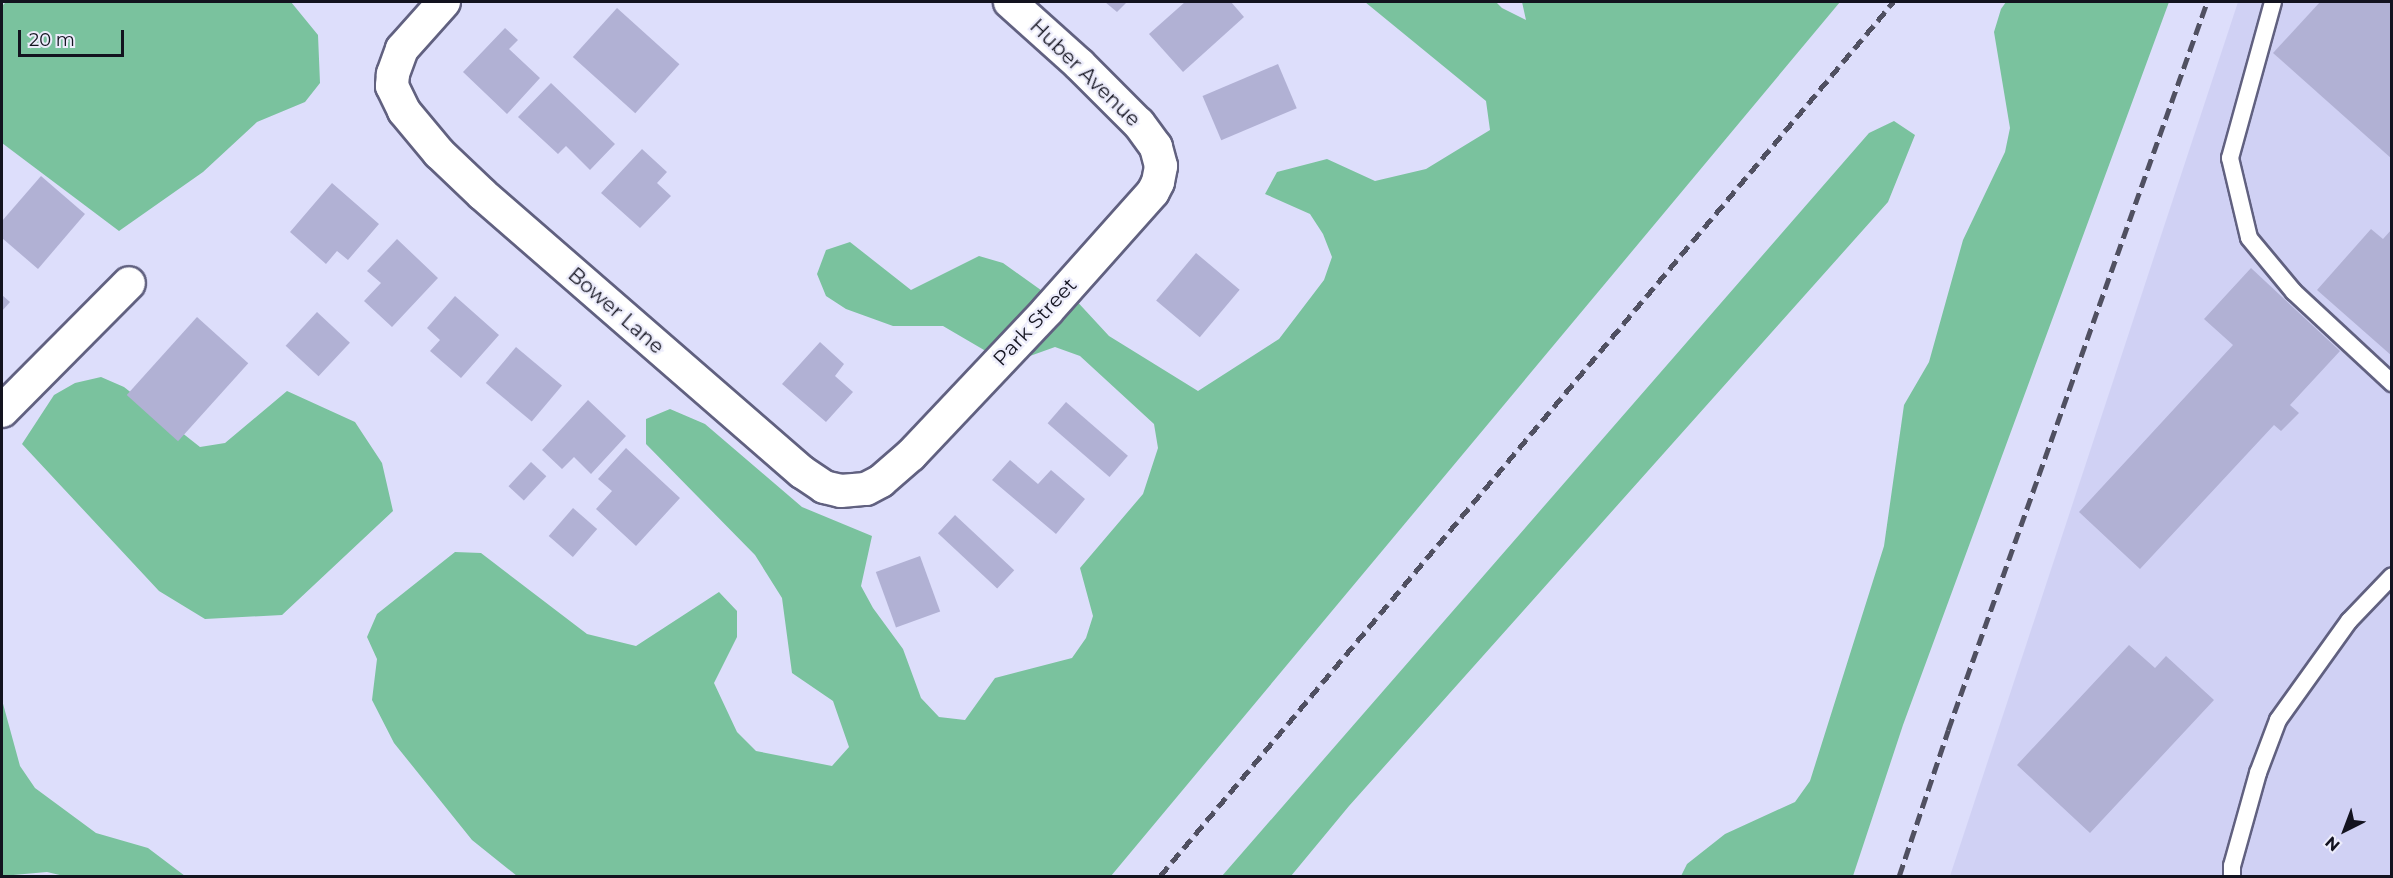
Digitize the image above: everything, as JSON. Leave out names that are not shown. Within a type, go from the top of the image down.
[{"type":"street","name":"Bower Lane","points":[[444,2],[402,49],[393,74],[392,86],[404,111],[439,153],[491,202],[802,472],[824,487],[841,491],[866,489],[881,482]]},
{"type":"street","name":"Huber Avenue","points":[[1010,2],[1095,79],[1139,124],[1156,147]]},
{"type":"street","name":"Park Street","points":[[881,482],[911,455],[1039,319],[1153,192],[1161,166],[1156,147]]},
{"type":"street","points":[[2,411],[129,283]]},
{"type":"lane","points":[[2273,2],[2230,158],[2249,238],[2294,292],[2391,383]]},
{"type":"lane","points":[[2232,876],[2232,866],[2258,772],[2278,720],[2349,621],[2391,576]]},
{"type":"shaded area","points":[[2238,2],[2391,2],[2391,876],[1950,876]]},
{"type":"green space","points":[[6,2],[291,2],[318,35],[320,83],[305,102],[257,122],[203,172],[119,231],[2,143],[2,6]]},
{"type":"green space","points":[[1365,2],[1496,2],[1502,8],[1526,20],[1522,2],[1840,2],[1111,876],[517,876],[472,840],[394,743],[372,700],[377,659],[367,637],[377,614],[455,552],[481,553],[587,634],[636,646],[719,592],[737,611],[737,637],[714,683],[737,732],[756,751],[832,766],[849,747],[833,701],[792,673],[782,598],[755,555],[646,444],[646,419],[670,409],[705,424],[802,507],[872,536],[861,586],[873,608],[903,649],[921,698],[939,717],[965,720],[995,678],[1072,658],[1086,638],[1093,616],[1080,568],[1143,494],[1158,448],[1154,424],[1080,356],[1055,347],[1008,364],[943,326],[893,326],[846,309],[826,296],[817,274],[826,250],[850,242],[911,290],[979,256],[1003,263],[1045,293],[1072,296],[1109,336],[1198,391],[1279,339],[1324,280],[1332,257],[1323,234],[1310,214],[1265,194],[1277,172],[1327,159],[1375,181],[1426,169],[1490,130],[1486,101]]},
{"type":"green space","points":[[2006,2],[2169,2],[1903,725],[1853,876],[1681,876],[1687,864],[1725,834],[1795,802],[1810,781],[1884,546],[1904,405],[1929,362],[1963,240],[2005,152],[2010,128],[1994,32],[2001,9]]},
{"type":"green space","points":[[1894,121],[1915,135],[1888,202],[1349,806],[1291,876],[1222,876],[1869,133]]},
{"type":"green space","points":[[101,377],[124,387],[200,447],[225,443],[287,391],[355,422],[382,463],[393,511],[282,615],[205,619],[159,591],[22,444],[54,395],[75,383]]},
{"type":"green space","points":[[2,700],[20,766],[35,788],[96,833],[148,848],[185,876],[64,876],[47,872],[2,876]]},
{"type":"building","points":[[1105,2],[1127,2],[1117,12]]},
{"type":"building","points":[[1185,2],[1231,2],[1244,17],[1183,72],[1149,34]]},
{"type":"building","points":[[2320,2],[2392,2],[2392,159],[2273,53]]},
{"type":"building","points":[[617,8],[679,64],[635,113],[573,57]]},
{"type":"building","points":[[505,28],[518,40],[509,49],[540,78],[507,114],[463,72]]},
{"type":"building","points":[[1278,64],[1297,108],[1221,140],[1203,96]]},
{"type":"building","points":[[551,83],[615,144],[590,170],[566,146],[558,154],[518,117]]},
{"type":"building","points":[[642,149],[667,172],[657,183],[671,196],[640,228],[601,193]]},
{"type":"building","points":[[41,176],[85,214],[38,269],[2,238],[2,221]]},
{"type":"building","points":[[332,183],[379,224],[348,260],[337,251],[326,264],[290,232]]},
{"type":"building","points":[[2371,229],[2383,239],[2392,229],[2392,356],[2317,290]]},
{"type":"building","points":[[397,239],[438,278],[392,327],[364,301],[381,283],[367,271]]},
{"type":"building","points":[[1196,253],[1240,290],[1200,337],[1156,300]]},
{"type":"building","points":[[2251,268],[2340,351],[2290,405],[2299,413],[2281,431],[2274,425],[2140,569],[2079,512],[2233,345],[2204,319]]},
{"type":"building","points":[[2,295],[10,302],[2,311]]},
{"type":"building","points":[[455,296],[499,335],[461,378],[430,351],[440,340],[427,328]]},
{"type":"building","points":[[317,312],[350,343],[319,376],[286,346]]},
{"type":"building","points":[[197,317],[248,363],[178,441],[127,395]]},
{"type":"building","points":[[820,342],[844,364],[835,376],[853,392],[826,422],[782,384]]},
{"type":"building","points":[[516,347],[562,386],[532,422],[486,383]]},
{"type":"building","points":[[588,400],[626,436],[591,474],[574,457],[562,469],[542,450]]},
{"type":"building","points":[[1066,402],[1128,456],[1110,477],[1048,423]]},
{"type":"building","points":[[626,448],[680,498],[636,546],[596,509],[612,491],[598,479]]},
{"type":"building","points":[[1010,460],[1038,484],[1051,470],[1085,499],[1056,534],[992,480]]},
{"type":"building","points":[[531,462],[546,476],[524,500],[508,486]]},
{"type":"building","points":[[573,508],[597,529],[573,557],[549,536]]},
{"type":"building","points":[[955,515],[1014,570],[997,589],[938,533]]},
{"type":"building","points":[[920,556],[940,611],[896,628],[876,572]]},
{"type":"building","points":[[2129,645],[2155,668],[2166,656],[2214,700],[2090,833],[2017,765]]},
{"type":"railway","points":[[1160,876],[1893,2]]},
{"type":"railway","points":[[1899,876],[1948,730],[2207,2]]}]
